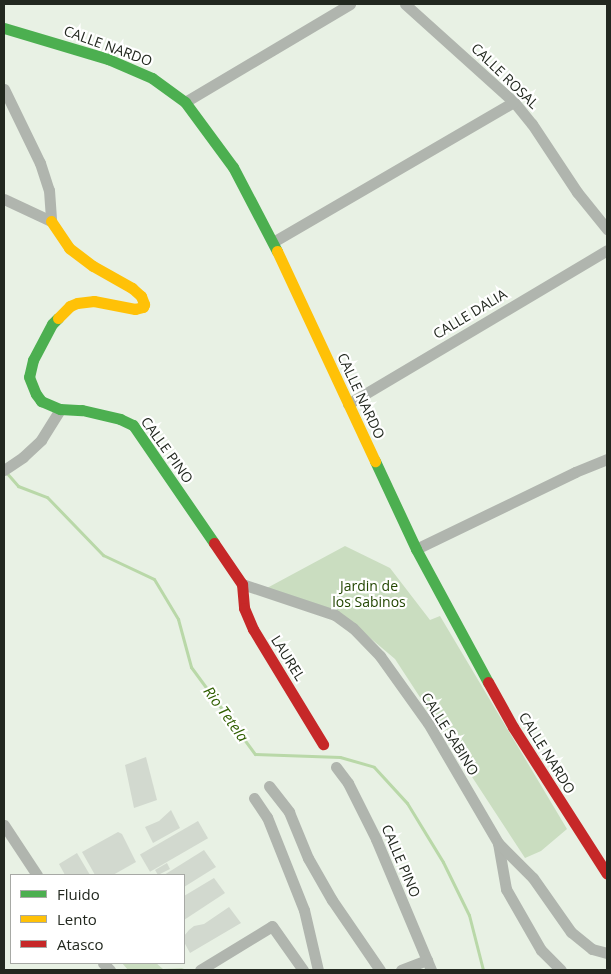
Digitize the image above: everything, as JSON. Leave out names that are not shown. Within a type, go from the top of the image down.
[{"type":"street","points":[[185,102],[350,4]]},
{"type":"street","name":"CALLE ROSAL","points":[[405,4],[514,102],[532,124],[577,192],[607,229]]},
{"type":"street","name":"CALLE NARDO","points":[[4,28],[108,59],[152,78],[185,102],[232,167],[273,242],[416,549],[512,727],[607,874]]},
{"type":"street","points":[[4,88],[40,163],[49,190],[51,221],[4,199]]},
{"type":"street","points":[[273,242],[514,102]]},
{"type":"street","name":"CALLE PINO","points":[[51,221],[69,248],[93,266],[132,288],[141,296],[144,304],[143,307],[135,309],[94,301],[77,302],[70,306],[52,324],[33,360],[29,373],[36,394],[42,402],[60,409],[82,410],[123,420],[133,426],[242,584]]},
{"type":"street","name":"CALLE DALIA","points":[[348,404],[607,250]]},
{"type":"street","points":[[4,470],[24,457],[42,440],[60,409]]},
{"type":"street","points":[[416,549],[575,472],[607,459]]},
{"type":"street","name":"LAUREL","points":[[242,584],[244,608],[252,629],[323,744]]},
{"type":"street","name":"CALLE SABINO","points":[[242,584],[335,615],[353,628],[380,656],[428,723],[498,843],[502,876],[509,894],[541,950],[561,970]]},
{"type":"street","name":"CALLE PINO","points":[[336,767],[348,784],[376,839],[429,965]]},
{"type":"street","points":[[269,786],[289,812],[308,858],[332,900],[380,970]]},
{"type":"street","points":[[254,798],[267,817],[304,910],[318,970]]},
{"type":"street","points":[[4,825],[36,874]]},
{"type":"street","points":[[498,843],[533,878],[572,932],[592,949],[607,953]]},
{"type":"street","points":[[203,970],[272,926],[303,970]]},
{"type":"street","points":[[401,970],[429,965]]},
{"type":"green space","name":"Jardin de los Sabinos","points":[[345,546],[390,568],[430,620],[440,616],[567,829],[541,851],[525,858],[395,659],[343,615],[267,588]]},
{"type":"green space","points":[[123,964],[157,964],[163,969],[184,968],[180,970],[128,970]]},
{"type":"building","points":[[146,757],[157,800],[134,808],[125,765]]},
{"type":"building","points":[[171,810],[180,828],[153,843],[145,827],[159,821]]},
{"type":"building","points":[[198,821],[208,838],[150,872],[140,854]]},
{"type":"building","points":[[118,832],[122,834],[136,862],[115,874],[94,874],[82,852]]},
{"type":"building","points":[[204,850],[216,867],[185,886],[185,874],[166,874]]},
{"type":"building","points":[[77,853],[89,874],[64,874],[59,864]]},
{"type":"building","points":[[167,863],[170,869],[160,874],[157,874],[155,870]]},
{"type":"building","points":[[214,878],[225,893],[185,919],[185,895]]},
{"type":"building","points":[[229,907],[241,923],[190,953],[185,944],[185,935],[194,926],[204,924]]},
{"type":"waterway","name":"Rio Tetela","points":[[5,471],[18,486],[47,497],[103,555],[154,579],[178,619],[191,667],[255,754],[340,757],[374,767],[407,803],[443,862],[469,915],[483,970]]},
{"type":"traffic: fast","points":[[4,28],[108,59],[152,78],[185,102],[233,167],[277,251]]},
{"type":"traffic: fast","points":[[58,318],[52,324],[33,360],[29,377],[36,394],[41,401],[60,409],[82,410],[120,419],[133,425],[214,543]]},
{"type":"traffic: fast","points":[[375,461],[416,549],[488,682]]},
{"type":"traffic: slow","points":[[51,221],[69,248],[93,266],[132,288],[141,296],[144,304],[143,307],[135,309],[94,301],[77,303],[70,306],[58,318]]},
{"type":"traffic: slow","points":[[277,251],[375,461]]},
{"type":"traffic: jam","points":[[214,543],[242,584],[244,608],[253,629],[323,744]]},
{"type":"traffic: jam","points":[[488,682],[513,727],[607,874]]}]
